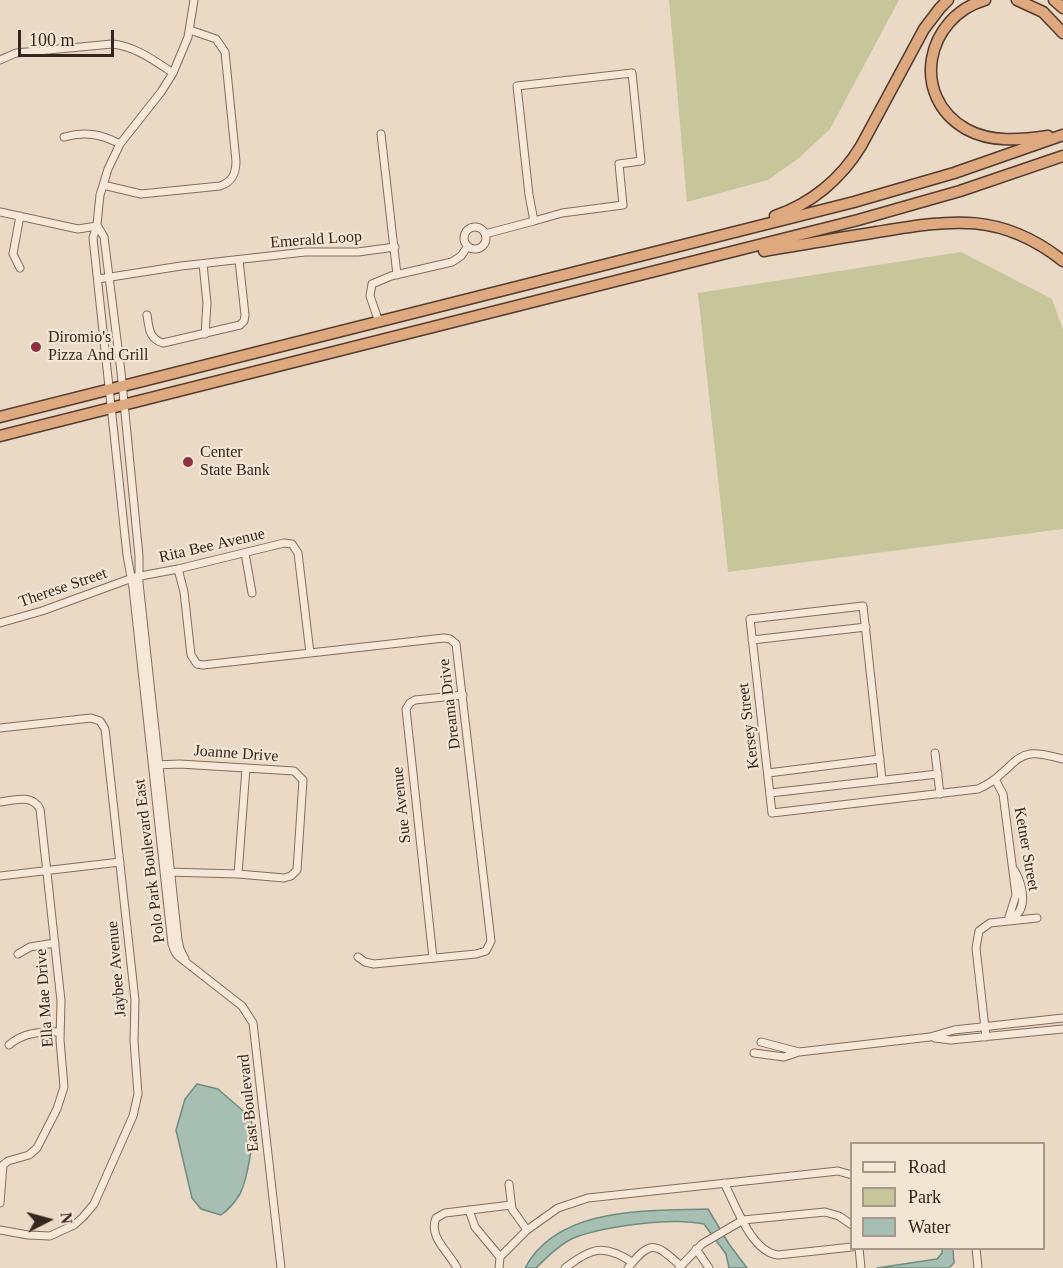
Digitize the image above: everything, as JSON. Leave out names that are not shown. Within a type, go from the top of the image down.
[{"type":"highway","points":[[675,247],[790,210],[813,198],[833,181],[856,155],[924,29],[948,0]]},
{"type":"highway","points":[[986,0],[958,13],[945,26],[936,43],[932,76],[934,87],[943,106],[949,115],[966,128],[986,136],[1022,139],[1063,134]]},
{"type":"highway","points":[[1017,0],[1042,12],[1063,33]]},
{"type":"highway","points":[[1053,0],[1063,8]]},
{"type":"highway","points":[[0,417],[920,184],[1063,134]]},
{"type":"highway","points":[[0,436],[901,209],[1063,156]]},
{"type":"highway","points":[[701,260],[952,222],[989,225],[1015,232],[1037,243],[1063,261]]},
{"type":"street","name":"Polo Park Boulevard East","points":[[188,963],[175,952],[172,944],[167,872],[135,578],[112,408],[93,238],[103,185],[111,161],[120,144],[173,73],[184,51],[190,30],[194,0]]},
{"type":"street","points":[[103,185],[136,193],[150,193],[220,186],[228,183],[234,176],[236,161],[225,52],[213,37],[190,30]]},
{"type":"street","points":[[0,60],[16,53],[112,44],[123,45],[140,53],[173,73]]},
{"type":"street","points":[[485,234],[534,221],[562,213],[623,205],[619,164],[641,161],[632,73],[517,86],[534,221]]},
{"type":"street","points":[[64,137],[75,134],[94,134],[120,144]]},
{"type":"street","points":[[381,134],[397,275]]},
{"type":"street","points":[[0,212],[82,229],[97,225]]},
{"type":"street","points":[[20,216],[14,254],[20,268]]},
{"type":"street","name":"Polo Park Boulevard East","points":[[97,225],[104,237],[122,386],[135,578]]},
{"type":"street","points":[[470,227],[481,228],[485,234],[485,241],[481,247],[474,249],[468,246],[464,236],[470,227]]},
{"type":"street","points":[[82,229],[93,238]]},
{"type":"street","points":[[379,322],[369,291],[372,284],[452,261],[461,256],[468,246]]},
{"type":"street","name":"Emerald Loop","points":[[98,279],[305,252],[358,252],[395,248]]},
{"type":"street","points":[[147,315],[151,336],[160,343],[240,325],[245,315],[239,260]]},
{"type":"street","points":[[203,264],[207,303],[205,334]]},
{"type":"street","points":[[104,330],[115,329]]},
{"type":"street","name":"Rita Bee Avenue","points":[[135,578],[284,543],[292,544],[298,553],[310,653]]},
{"type":"street","points":[[245,553],[252,592]]},
{"type":"street","name":"Dreama Drive","points":[[178,569],[184,592],[190,655],[197,664],[450,639],[456,644],[491,941],[482,953],[374,964],[358,957]]},
{"type":"street","name":"Therese Street","points":[[0,623],[42,611],[135,578]]},
{"type":"street","name":"Kersey Street","points":[[882,780],[863,606],[750,619],[772,813],[978,789],[995,779],[1011,763],[1027,754],[1041,754],[1063,759]]},
{"type":"street","points":[[752,639],[866,627]]},
{"type":"street","name":"Sue Avenue","points":[[433,958],[406,709],[415,700],[463,695]]},
{"type":"street","name":"Jaybee Avenue","points":[[0,728],[91,718],[100,721],[105,729],[135,1000],[134,1041],[138,1094],[133,1116],[94,1204],[79,1221],[50,1236],[0,1230]]},
{"type":"street","points":[[935,753],[940,794]]},
{"type":"street","points":[[768,773],[880,759]]},
{"type":"street","name":"Joanne Drive","points":[[155,765],[180,764],[294,771],[301,776],[303,785],[295,872],[291,876],[284,878],[167,872]]},
{"type":"street","points":[[238,874],[246,768]]},
{"type":"street","points":[[770,793],[938,774]]},
{"type":"street","name":"Ketner Street","points":[[995,779],[1003,794],[1016,895],[1008,920]]},
{"type":"street","name":"Ella Mae Drive","points":[[0,802],[28,799],[39,807],[61,1001],[60,1032],[64,1078],[61,1098],[37,1148],[29,1155],[8,1161],[3,1165],[0,1203]]},
{"type":"street","points":[[0,876],[120,862]]},
{"type":"street","points":[[986,1037],[977,938],[979,931],[990,923],[1037,918]]},
{"type":"street","points":[[18,954],[30,947],[55,943]]},
{"type":"street","name":"East Boulevard","points":[[188,963],[242,1006],[253,1023],[281,1268]]},
{"type":"street","points":[[754,1053],[784,1057],[799,1052],[930,1037],[954,1030],[1063,1018]]},
{"type":"street","points":[[930,1037],[951,1040],[1063,1029]]},
{"type":"street","points":[[9,1045],[27,1035],[60,1032]]},
{"type":"street","points":[[761,1042],[799,1052]]},
{"type":"street","points":[[499,1268],[500,1257],[526,1230],[558,1208],[588,1198],[838,1171],[850,1174]]},
{"type":"street","points":[[724,1183],[758,1245],[771,1254],[783,1255],[850,1247]]},
{"type":"street","points":[[509,1184],[511,1205],[515,1216],[526,1230]]},
{"type":"street","points":[[457,1268],[436,1236],[434,1224],[436,1218],[442,1214],[511,1205]]},
{"type":"street","points":[[469,1210],[475,1227],[500,1257]]},
{"type":"street","points":[[565,1268],[584,1255],[603,1250],[616,1252],[630,1265],[644,1249],[655,1247],[662,1250],[680,1267],[696,1249],[743,1220],[825,1212],[839,1216],[850,1224]]},
{"type":"street","points":[[696,1249],[709,1268]]},
{"type":"street","points":[[859,1250],[861,1268]]},
{"type":"street","points":[[976,1250],[978,1268]]},
{"type":"green space","points":[[669,0],[899,0],[830,129],[799,158],[768,180],[687,202]]},
{"type":"green space","points":[[961,252],[1052,299],[1063,330],[1063,529],[728,572],[698,293]]},
{"type":"water","points":[[197,1084],[218,1089],[250,1117],[252,1123],[250,1155],[243,1187],[236,1200],[221,1215],[201,1209],[192,1198],[176,1130],[185,1099]]},
{"type":"water","points":[[708,1209],[747,1268],[729,1268],[726,1254],[704,1224],[658,1222],[622,1226],[576,1237],[560,1247],[536,1268],[525,1268],[540,1248],[559,1233],[581,1223],[632,1212]]},
{"type":"water","points":[[942,1250],[953,1250],[954,1263],[949,1268],[877,1268],[937,1259]]},
{"type":"place","name":"Diromio's Pizza And Grill","points":[[36,347]]},
{"type":"place","name":"Center State Bank","points":[[188,462]]}]
